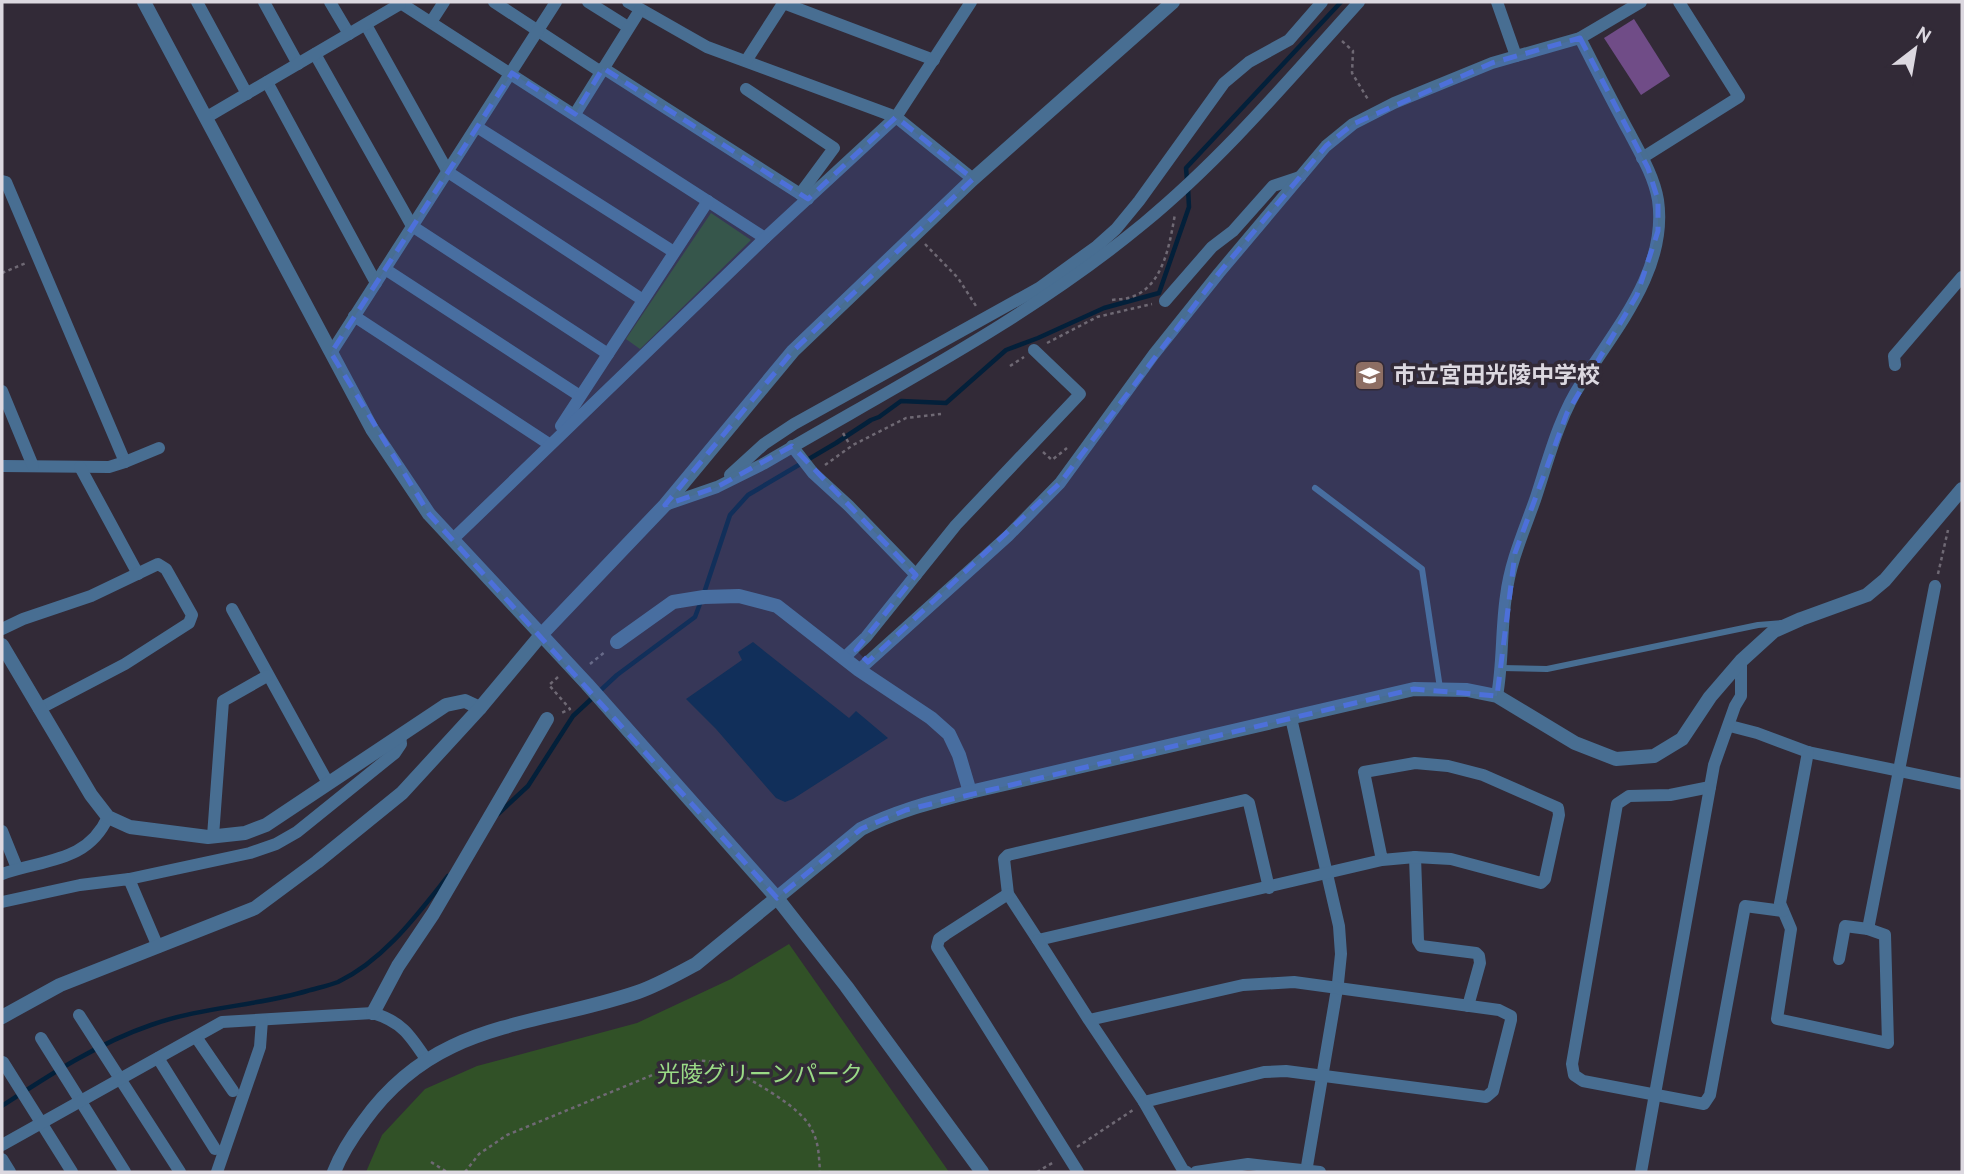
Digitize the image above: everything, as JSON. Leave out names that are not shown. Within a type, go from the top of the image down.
[{"type":"street","points":[[144,2],[372,429],[429,514],[574,670],[777,898],[846,986],[982,1172]]},
{"type":"street","points":[[197,2],[247,94]]},
{"type":"street","points":[[264,2],[298,64]]},
{"type":"street","points":[[330,2],[349,34]]},
{"type":"street","points":[[431,22],[444,2]]},
{"type":"street","points":[[494,2],[804,197]]},
{"type":"street","points":[[331,353],[556,2]]},
{"type":"street","points":[[589,2],[628,27]]},
{"type":"street","points":[[628,2],[707,47],[896,117],[973,179]]},
{"type":"street","points":[[453,539],[765,238],[804,197],[896,117],[971,2]]},
{"type":"street","points":[[2,1017],[60,985],[255,908],[307,870],[402,793],[481,708],[541,635],[665,505],[793,351],[973,179],[1173,2]]},
{"type":"street","points":[[716,487],[764,444],[794,424],[1038,288],[1097,246],[1116,229],[1139,201],[1223,83],[1249,62],[1289,40],[1322,2]]},
{"type":"street","points":[[665,505],[716,487],[792,446],[1058,289],[1144,223],[1208,167],[1359,2]]},
{"type":"street","points":[[1497,2],[1516,56]]},
{"type":"street","points":[[859,670],[1008,536],[1060,483],[1154,354],[1326,146],[1353,124],[1394,103],[1480,68],[1580,38],[1642,2]]},
{"type":"street","points":[[1642,158],[1739,97],[1679,2]]},
{"type":"street","points":[[206,117],[400,3],[765,238]]},
{"type":"street","points":[[746,61],[784,3],[934,60]]},
{"type":"street","points":[[575,114],[640,10]]},
{"type":"street","points":[[366,25],[448,172],[643,300]]},
{"type":"street","points":[[1497,696],[1503,668],[1502,634],[1506,593],[1515,553],[1549,457],[1580,384],[1611,341],[1637,295],[1651,261],[1658,230],[1658,200],[1642,158],[1580,38]]},
{"type":"street","points":[[315,54],[412,226],[608,354]]},
{"type":"street","points":[[267,82],[376,283]]},
{"type":"street","points":[[746,89],[834,148],[804,197]]},
{"type":"street","points":[[477,127],[674,253]]},
{"type":"street","points":[[1166,301],[1212,247],[1233,231],[1273,186],[1300,177]]},
{"type":"street","points":[[2,181],[6,182],[125,462]]},
{"type":"street","points":[[549,444],[708,201]]},
{"type":"street","points":[[385,269],[580,396]]},
{"type":"street","points":[[1895,365],[1894,356],[1962,277]]},
{"type":"street","points":[[354,316],[549,444]]},
{"type":"street","points":[[844,658],[866,637],[956,525],[1080,394],[1034,350]]},
{"type":"street","points":[[2,390],[33,466]]},
{"type":"street","points":[[792,446],[813,472],[916,575]]},
{"type":"street","points":[[2,466],[109,467],[159,448]]},
{"type":"street","points":[[80,467],[138,574]]},
{"type":"street","points":[[334,1172],[370,1112],[400,1079],[426,1059],[466,1039],[612,1000],[667,979],[696,964],[862,829],[882,818],[970,792],[1414,689],[1467,690],[1497,696],[1575,743],[1616,759],[1654,756],[1682,738],[1710,697],[1741,661],[1774,631],[1794,621],[1867,595],[1885,580],[1962,489]]},
{"type":"street","points":[[2,629],[91,596],[158,564],[166,569],[192,615],[188,623],[125,664],[39,709]]},
{"type":"street","points":[[1868,929],[1935,586]]},
{"type":"street","points":[[617,642],[673,602],[704,597],[739,596],[777,606],[859,670],[931,718],[949,734],[959,755],[970,792]]},
{"type":"street","points":[[232,610],[328,783]]},
{"type":"street","points":[[2,645],[90,795],[107,817],[130,827],[213,836],[245,833],[266,825],[446,705],[465,701],[481,708]]},
{"type":"street","points":[[1641,1172],[1714,765],[1741,696],[1741,661]]},
{"type":"street","points":[[213,836],[223,701],[267,676]]},
{"type":"street","points":[[1291,718],[1339,926],[1341,954],[1338,988],[1306,1171]]},
{"type":"street","points":[[373,1013],[398,966],[433,914],[547,719]]},
{"type":"street","points":[[1730,726],[1808,752],[1962,784]]},
{"type":"street","points":[[2,902],[80,885],[130,880],[250,853],[297,832],[395,752],[401,744],[400,734]]},
{"type":"street","points":[[1808,752],[1780,903],[1791,929],[1777,1019],[1888,1043],[1885,935],[1868,929],[1845,926],[1839,959]]},
{"type":"street","points":[[1038,940],[1382,860],[1415,857],[1451,859],[1541,883],[1545,879],[1559,815],[1558,807],[1483,775],[1448,766],[1415,763],[1364,772],[1382,860]]},
{"type":"street","points":[[1710,787],[1670,795],[1629,796],[1618,804],[1572,1064],[1574,1075],[1583,1081],[1704,1104],[1710,1095],[1745,906],[1783,911]]},
{"type":"street","points":[[1187,1172],[1183,1170],[1144,1102],[1008,894],[1004,859],[1007,855],[1245,800],[1249,803],[1269,888]]},
{"type":"street","points":[[2,874],[75,855],[102,830],[107,817]]},
{"type":"street","points":[[2,831],[17,869]]},
{"type":"street","points":[[1415,857],[1418,942],[1421,946],[1476,953],[1479,956],[1468,1006]]},
{"type":"street","points":[[130,880],[158,947]]},
{"type":"street","points":[[1008,894],[939,939],[937,947],[1079,1172]]},
{"type":"street","points":[[1089,1020],[1243,985],[1294,982],[1499,1010],[1511,1016],[1493,1091],[1486,1097],[1286,1072],[1264,1072],[1144,1102]]},
{"type":"street","points":[[2,1145],[222,1022],[373,1013],[392,1019],[408,1033],[426,1059]]},
{"type":"street","points":[[79,1015],[180,1172]]},
{"type":"street","points":[[217,1172],[260,1047],[262,1020]]},
{"type":"street","points":[[197,1037],[233,1091]]},
{"type":"street","points":[[41,1038],[125,1172]]},
{"type":"street","points":[[158,1058],[215,1149]]},
{"type":"street","points":[[3,1062],[72,1172]]},
{"type":"street","points":[[2,1159],[10,1172]]},
{"type":"street","points":[[1196,1172],[1247,1168],[1320,1172]]},
{"type":"lane","points":[[1315,488],[1422,569],[1440,690]]},
{"type":"lane","points":[[1503,668],[1547,669],[1758,625],[1794,621]]},
{"type":"path","points":[[1353,51],[1352,72],[1374,113]]},
{"type":"path","points":[[1112,300],[1132,297],[1152,284],[1162,265],[1178,193]]},
{"type":"path","points":[[915,234],[958,278],[984,318]]},
{"type":"path","points":[[2,273],[38,258]]},
{"type":"path","points":[[1132,297],[1136,307]]},
{"type":"path","points":[[1010,366],[1034,350],[1097,317],[1166,301]]},
{"type":"path","points":[[813,472],[853,445],[906,418],[941,414]]},
{"type":"path","points":[[1035,441],[1052,460],[1069,445]]},
{"type":"path","points":[[1935,586],[1952,517],[1948,506]]},
{"type":"path","points":[[547,719],[570,709],[549,685],[617,642]]},
{"type":"path","points":[[465,1172],[479,1154],[507,1135],[684,1062],[697,1060],[730,1068],[796,1110],[807,1121],[817,1142],[820,1172]]},
{"type":"path","points":[[1037,1172],[1144,1102]]},
{"type":"path","points":[[431,1162],[447,1172]]},
{"type":"highlighted area","points":[[1580,38],[1648,168],[1658,200],[1658,231],[1637,295],[1567,413],[1515,553],[1497,696],[1414,689],[906,810],[861,829],[777,898],[429,514],[331,353],[512,73],[575,114],[603,68],[808,199],[896,117],[973,179],[793,351],[665,505],[717,487],[792,446],[916,575],[856,650],[868,662],[1060,483],[1219,273],[1326,146],[1353,124],[1492,63]]},
{"type":"green space","points":[[711,213],[751,240],[640,349],[626,339]]},
{"type":"green space","name":"光陵グリーンパーク","points":[[789,944],[949,1172],[366,1172],[382,1135],[425,1089],[477,1066],[637,1023],[731,979]]},
{"type":"water","points":[[753,642],[849,718],[856,711],[888,738],[793,799],[785,802],[776,798],[686,699],[742,660],[738,652]]},
{"type":"building","points":[[1634,19],[1670,76],[1641,95],[1604,38]]},
{"type":"waterway","points":[[1187,180],[1186,168],[1341,2]]},
{"type":"waterway","points":[[704,593],[730,515],[748,495],[879,417],[901,401],[946,403],[1006,350],[1104,308],[1159,293],[1189,207],[1188,188]]},
{"type":"waterway","points":[[498,814],[528,786],[573,716],[617,675],[695,617],[701,601]]},
{"type":"waterway","points":[[2,1106],[55,1072],[131,1032],[189,1014],[288,996],[338,982],[355,973],[385,949],[412,921],[448,876]]},
{"type":"place","name":"市立宮田光陵中学校","points":[[1370,375]]}]
